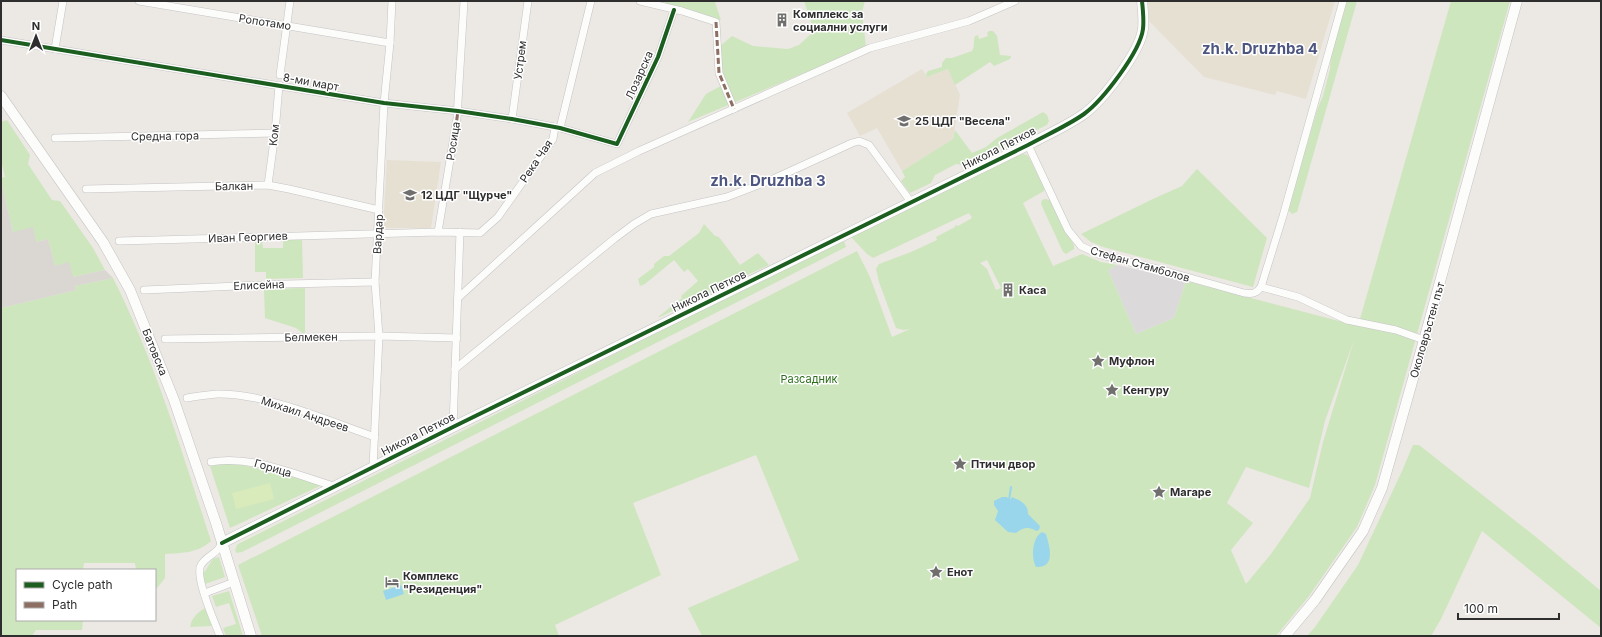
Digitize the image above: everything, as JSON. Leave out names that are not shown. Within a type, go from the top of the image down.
[{"type":"street","points":[[55,48],[63,1]]},
{"type":"street","name":"Ропотамо","points":[[140,1],[390,43]]},
{"type":"street","points":[[280,75],[290,1]]},
{"type":"street","name":"Вардар","points":[[373,467],[379,336],[375,282],[384,103],[390,43],[392,1]]},
{"type":"street","name":"Росица","points":[[438,232],[458,111],[464,1]]},
{"type":"street","name":"Устрем","points":[[512,119],[528,1]]},
{"type":"street","name":"Река Чая","points":[[460,232],[480,233],[498,217],[553,139],[558,127],[591,1]]},
{"type":"street","points":[[640,1],[682,11],[716,22],[719,73],[734,109]]},
{"type":"street","points":[[458,298],[595,173],[639,151],[870,48],[969,21],[1015,1]]},
{"type":"street","name":"Никола Петков","points":[[222,543],[333,486],[1028,145],[1085,113],[1102,97],[1128,62],[1138,43],[1143,29],[1142,1]]},
{"type":"street","points":[[1343,1],[1283,216],[1261,287],[1298,297],[1347,320],[1396,330],[1424,340]]},
{"type":"street","name":"Околовръстен път","points":[[1286,636],[1315,600],[1363,531],[1382,488],[1517,1]]},
{"type":"street","name":"Лозарска","points":[[617,144],[658,57],[674,10]]},
{"type":"street","name":"8-ми март","points":[[1,40],[384,103],[458,111],[512,119],[558,127],[617,144]]},
{"type":"street","name":"Ком","points":[[268,185],[275,133],[279,85]]},
{"type":"street","name":"Батовска","points":[[2,98],[103,242],[130,290],[174,400],[216,523],[251,636]]},
{"type":"street","name":"Средна гора","points":[[55,138],[275,133]]},
{"type":"street","points":[[455,369],[615,238],[651,214],[727,197],[771,180],[859,141],[869,145],[911,202]]},
{"type":"street","name":"Стефан Стамболов","points":[[1028,145],[1068,230],[1081,246],[1098,254],[1169,272],[1244,294],[1254,294],[1261,287]]},
{"type":"street","name":"Балкан","points":[[86,189],[268,185],[379,210]]},
{"type":"street","points":[[378,233],[460,232],[453,427]]},
{"type":"street","name":"Иван Георгиев","points":[[119,241],[378,233]]},
{"type":"street","name":"Елисейна","points":[[144,290],[375,282]]},
{"type":"street","name":"Белмекен","points":[[165,339],[379,336],[457,338]]},
{"type":"street","name":"Михаил Андреев","points":[[187,398],[218,394],[258,399],[279,404],[374,437]]},
{"type":"street","name":"Горица","points":[[211,462],[231,460],[256,463],[333,486]]},
{"type":"street","points":[[216,523],[226,531],[238,534]]},
{"type":"street","points":[[220,636],[200,582],[199,570],[205,560],[219,550],[222,543]]},
{"type":"street","points":[[205,593],[234,582]]},
{"type":"shaded area","points":[[1148,1],[1335,1],[1306,99],[1277,91],[1275,95],[1204,77],[1149,21]]},
{"type":"shaded area","name":"25 ЦДГ \"Весела\"","points":[[922,69],[927,77],[948,69],[960,95],[953,139],[902,171],[877,128],[860,136],[847,113]]},
{"type":"shaded area","name":"12 ЦДГ \"Щурче\"","points":[[387,160],[441,162],[431,228],[383,228]]},
{"type":"shaded area","points":[[1,181],[13,232],[33,227],[36,242],[48,239],[55,266],[69,262],[73,277],[105,270],[113,278],[75,286],[76,290],[1,308]]},
{"type":"shaded area","points":[[1117,265],[1186,281],[1174,318],[1136,334],[1108,270]]},
{"type":"green space","points":[[665,1],[717,1],[715,2],[721,20],[665,4]]},
{"type":"green space","points":[[804,1],[865,1],[862,12],[866,47],[688,122],[706,94],[726,83],[721,69],[719,47],[732,36],[753,46],[788,49],[799,45],[814,31]]},
{"type":"green space","points":[[1347,1],[1357,1],[1297,212],[1292,214],[1288,210],[1317,110],[1323,96],[1330,69],[1331,55]]},
{"type":"green space","name":"Разсадник","points":[[1451,1],[1510,1],[1375,485],[1357,527],[1309,596],[1276,636],[702,636],[688,608],[799,560],[756,455],[633,503],[661,575],[555,625],[559,636],[262,636],[238,565],[857,251],[870,277],[892,337],[910,329],[903,330],[896,328],[879,282],[876,269],[879,264],[937,240],[936,237],[955,227],[955,225],[958,226],[972,218],[969,213],[873,258],[867,254],[851,237],[1020,153],[1027,155],[1030,159],[1044,188],[1044,191],[1023,203],[1053,266],[1082,254],[1101,262],[1117,265],[1108,270],[1136,334],[1174,318],[1186,281],[1358,326]],"holes":[[[987,260],[1001,288],[996,290],[987,269],[980,263]],[[1354,340],[1323,442],[1310,498],[1271,554],[1246,584],[1231,550],[1253,523],[1227,503],[1246,467],[1309,488],[1325,421]]]},
{"type":"green space","points":[[989,31],[993,31],[997,36],[1000,55],[1011,56],[1010,59],[994,66],[990,62],[955,85],[948,69],[927,77],[926,74],[928,71],[942,67],[942,63],[946,58],[952,58],[972,51],[975,36],[978,35],[979,39],[988,36],[987,33]]},
{"type":"green space","points":[[1043,112],[1047,115],[1049,121],[1047,125],[963,165],[956,164],[935,175],[931,183],[910,193],[901,181],[905,177],[902,171],[953,139],[955,130],[972,153],[986,147],[997,138]]},
{"type":"green space","points":[[7,120],[30,155],[28,164],[52,200],[60,201],[93,248],[105,270],[73,277],[55,266],[48,239],[36,242],[13,232],[1,181],[1,178],[5,177],[1,160],[1,122]]},
{"type":"green space","points":[[1197,169],[1267,238],[1253,287],[1103,247],[1091,242],[1081,234],[1182,186]]},
{"type":"green space","points":[[1042,200],[1050,200],[1074,245],[1074,249],[1066,254],[1063,252],[1041,204]]},
{"type":"green space","points":[[704,224],[715,236],[719,237],[740,265],[758,253],[769,265],[658,317],[682,298],[681,296],[698,281],[688,269],[684,272],[674,260],[645,284],[640,286],[638,279],[654,267],[654,264],[664,256],[669,256],[699,233]]},
{"type":"green space","points":[[283,239],[302,239],[303,278],[266,279],[266,272],[255,272],[255,240],[262,240],[263,248],[283,248]]},
{"type":"green space","points":[[841,240],[844,241],[846,247],[242,552],[237,553],[235,551],[237,545],[240,543]]},
{"type":"green space","points":[[113,278],[128,309],[155,374],[211,541],[195,550],[184,553],[165,554],[165,578],[157,588],[156,569],[136,569],[135,563],[84,563],[83,569],[16,569],[16,621],[83,621],[82,630],[36,630],[32,636],[1,636],[1,308],[76,290],[75,286]]},
{"type":"green space","points":[[305,288],[305,335],[296,328],[265,318],[264,289]]},
{"type":"green space","points":[[1413,445],[1419,445],[1536,537],[1601,591],[1601,628],[1482,531],[1441,619],[1431,636],[1307,636],[1315,627],[1358,565]]},
{"type":"green space","points":[[232,463],[275,472],[322,485],[230,528],[210,466]]},
{"type":"green space","points":[[270,483],[274,499],[236,509],[232,493]]},
{"type":"green space","points":[[219,557],[225,577],[205,584],[203,574],[213,559]]},
{"type":"green space","points":[[229,591],[243,636],[226,636],[223,628],[236,624],[229,603],[216,607],[212,596]]},
{"type":"green space","points":[[205,608],[212,626],[190,627],[195,616]]},
{"type":"water","points":[[1002,497],[1007,497],[1010,500],[1012,497],[1023,503],[1027,508],[1028,514],[1040,526],[1039,530],[1036,531],[1026,528],[1016,533],[1008,532],[995,520],[998,511],[994,505],[994,501]]},
{"type":"water","points":[[1042,532],[1046,534],[1050,555],[1047,564],[1036,567],[1033,558],[1033,548],[1036,539]]},
{"type":"water","points":[[401,585],[404,594],[386,600],[383,591]]},
{"type":"waterway","points":[[1009,500],[1011,487]]},
{"type":"marked path","points":[[716,22],[719,73],[734,109]]},
{"type":"marked path","points":[[453,147],[458,111]]},
{"type":"cycle path","points":[[222,543],[453,427],[1028,145],[1071,122],[1084,114],[1101,98],[1120,75],[1128,62],[1135,50],[1143,29],[1142,1]]},
{"type":"cycle path","points":[[1,40],[384,103],[458,111],[512,119],[560,128],[617,144],[658,57],[674,10]]},
{"type":"place","name":"Комплекс за социални услуги","points":[[782,20]]},
{"type":"place","name":"25 ЦДГ \"Весела\"","points":[[904,121]]},
{"type":"place","name":"12 ЦДГ \"Щурче\"","points":[[410,195]]},
{"type":"place","name":"Каса","points":[[1008,290]]},
{"type":"place","name":"Муфлон","points":[[1098,361]]},
{"type":"place","name":"Кенгуру","points":[[1112,390]]},
{"type":"place","name":"Птичи двор","points":[[960,464]]},
{"type":"place","name":"Магаре","points":[[1159,492]]},
{"type":"place","name":"Енот","points":[[936,572]]},
{"type":"place","name":"Комплекс \"Резиденция\"","points":[[392,582]]},
{"type":"district","name":"zh.k. Druzhba 4","points":[[1260,48]]},
{"type":"district","name":"zh.k. Druzhba 3","points":[[768,180]]}]
